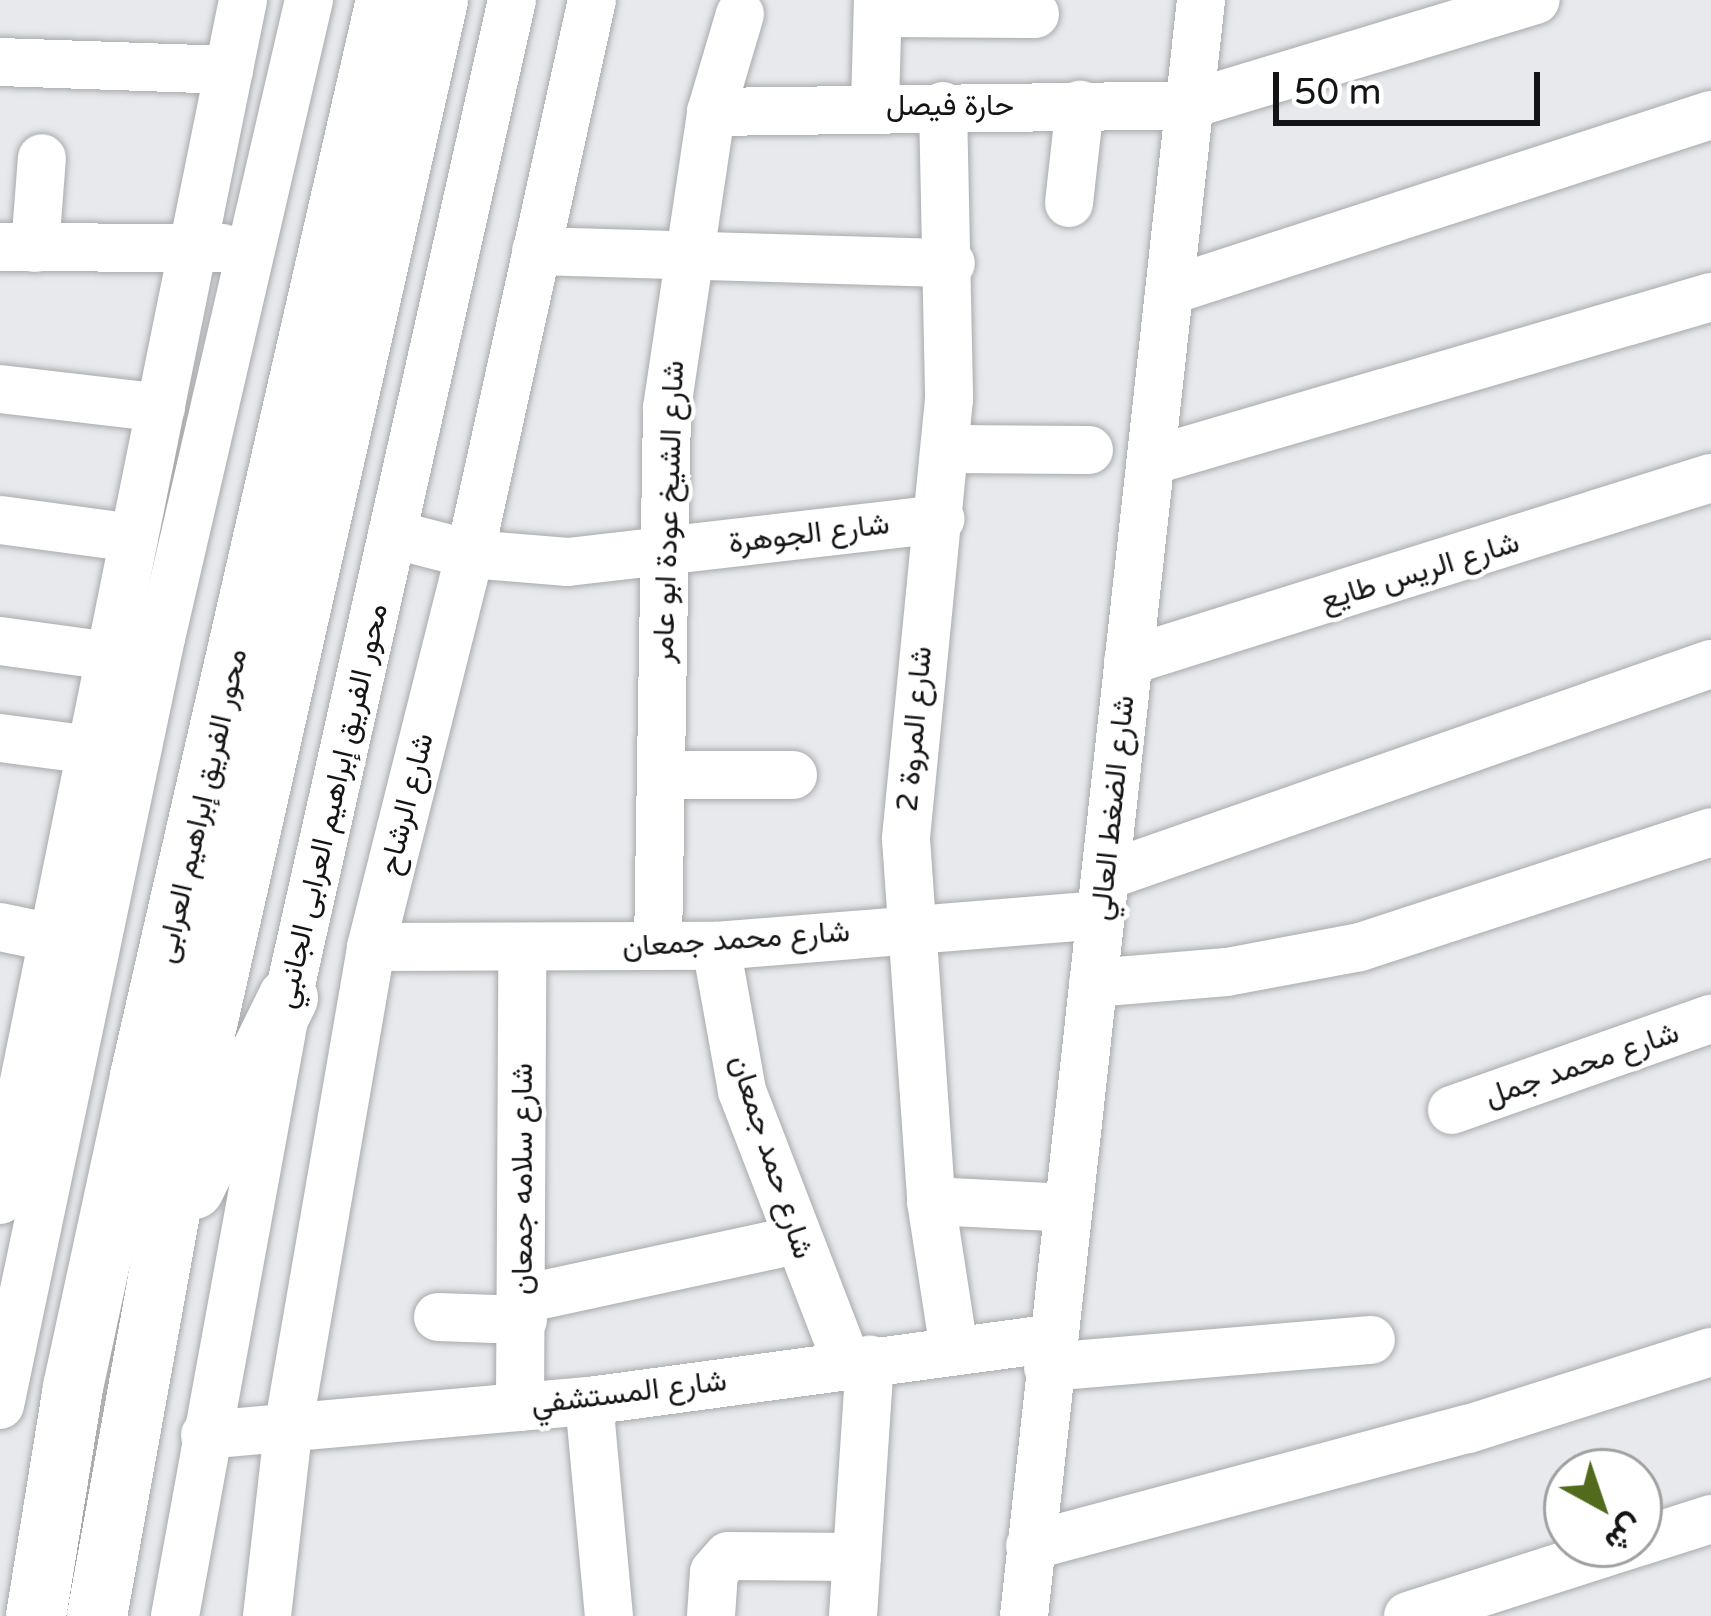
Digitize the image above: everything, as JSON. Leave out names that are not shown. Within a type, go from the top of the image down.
[{"type":"main road","name":"محور الفريق إبراهيم العرابى","points":[[36,1616],[73,1387],[140,1076],[386,0]]},
{"type":"main road","name":"محور الفريق إبراهيم العرابى","points":[[97,1616],[159,1258],[438,0]]},
{"type":"main road","points":[[159,1258],[288,998]]},
{"type":"street","points":[[0,1406],[29,1083],[53,938],[244,0]]},
{"type":"street","points":[[0,1200],[254,248],[309,0]]},
{"type":"street","name":"محور الفريق إبراهيم العرابى الجانبي","points":[[176,1616],[205,1435],[288,998],[512,0]]},
{"type":"street","name":"شارع الرشاح","points":[[267,1616],[289,1423],[371,947],[470,554],[592,0]]},
{"type":"street","name":"شارع الضغط العالي","points":[[1024,1616],[1201,0]]},
{"type":"street","name":"حارة فيصل","points":[[711,112],[875,105],[1188,105],[1536,0]]},
{"type":"street","points":[[875,105],[878,6],[1035,14]]},
{"type":"street","name":"شارع الشيخ عودة ابو عامر","points":[[658,946],[668,408],[685,258],[711,112],[740,14]]},
{"type":"street","points":[[0,62],[229,70]]},
{"type":"street","points":[[1069,203],[1080,105]]},
{"type":"street","name":"شارع المروة 2","points":[[943,106],[951,263],[946,449],[909,750],[906,838],[916,927],[931,1201],[954,1350]]},
{"type":"street","points":[[1172,290],[1711,115]]},
{"type":"street","points":[[42,158],[18,247],[254,248]]},
{"type":"street","points":[[536,251],[951,263]]},
{"type":"street","points":[[1154,460],[1711,297]]},
{"type":"street","points":[[0,389],[160,408]]},
{"type":"street","points":[[946,449],[1089,450]]},
{"type":"street","name":"شارع الريس طايع","points":[[1128,661],[1711,478]]},
{"type":"street","name":"شارع الجوهرة","points":[[392,534],[470,554],[568,562],[941,519]]},
{"type":"street","points":[[0,520],[134,538]]},
{"type":"street","points":[[0,641],[110,656]]},
{"type":"street","name":"شارع محمد جمعان","points":[[371,947],[716,946],[916,927],[1104,895],[1711,664]]},
{"type":"street","points":[[0,738],[92,750]]},
{"type":"street","points":[[663,775],[793,775]]},
{"type":"street","points":[[1094,983],[1227,972],[1360,947],[1711,832]]},
{"type":"street","points":[[0,927],[53,938]]},
{"type":"street","name":"شارع حمد جمعان","points":[[716,946],[742,1091],[795,1240],[858,1361]]},
{"type":"street","name":"شارع سلامه جمعان","points":[[520,1407],[523,950]]},
{"type":"street","name":"شارع محمد جمل","points":[[1452,1110],[1711,1019]]},
{"type":"street","points":[[931,1201],[1068,1208]]},
{"type":"street","points":[[438,1317],[523,1310],[795,1240]]},
{"type":"street","name":"شارع المستشفي","points":[[205,1435],[289,1423],[589,1401],[954,1350],[1050,1352],[1371,1340]]},
{"type":"street","points":[[1030,1546],[1468,1429],[1711,1352]]},
{"type":"street","points":[[853,1616],[858,1361]]},
{"type":"street","points":[[589,1401],[609,1616]]},
{"type":"street","points":[[1663,1534],[1711,1519]]},
{"type":"street","points":[[711,1616],[714,1572],[728,1556],[856,1557]]},
{"type":"street","points":[[1408,1616],[1558,1568]]}]
